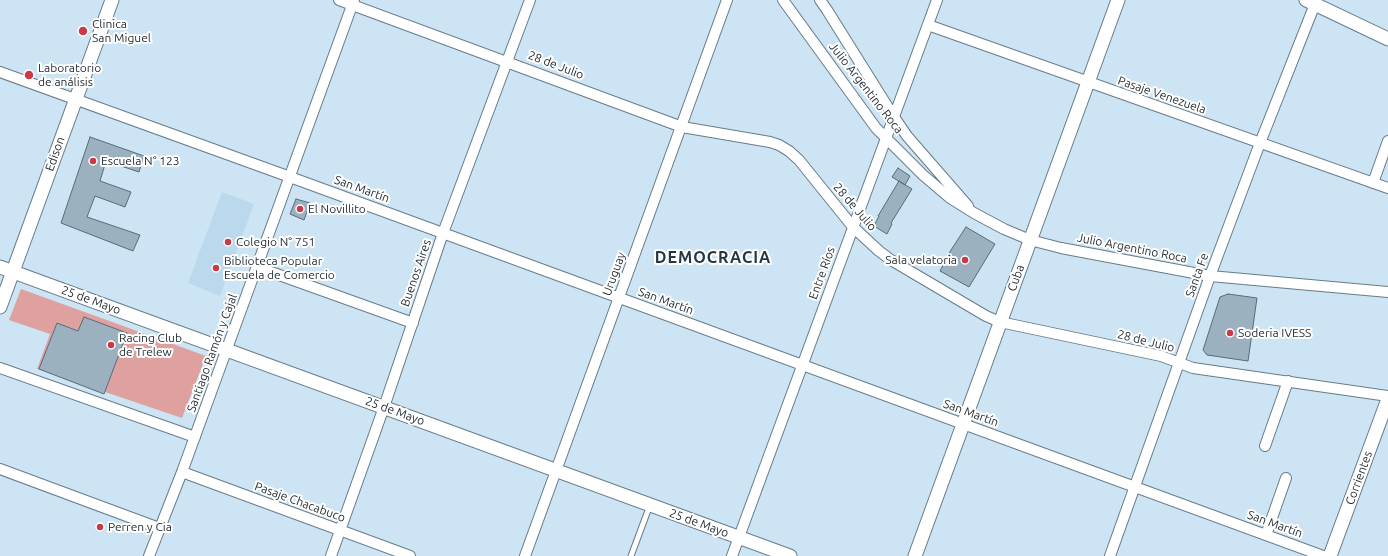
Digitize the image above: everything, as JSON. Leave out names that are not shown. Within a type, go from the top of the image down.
[{"type":"street","name":"Edison","points":[[0,308],[112,0]]},
{"type":"street","name":"28 de Julio","points":[[339,0],[353,2],[682,127],[770,142],[789,151],[799,160],[853,227],[867,241],[891,260],[986,316],[1000,322],[1161,356],[1193,368],[1288,381],[1388,398]]},
{"type":"street","name":"Buenos Aires","points":[[331,556],[384,407],[443,233],[530,0]]},
{"type":"street","name":"Uruguay","points":[[525,556],[727,0]]},
{"type":"street","name":"Julio Argentino Roca","points":[[783,0],[876,128],[923,175],[950,198],[974,213],[1030,240],[1061,248],[1210,276],[1388,292]]},
{"type":"street","name":"Julio Argentino Roca","points":[[820,0],[894,118],[907,136],[974,213]]},
{"type":"street","name":"Entre Ríos","points":[[732,556],[937,0]]},
{"type":"street","name":"Cuba","points":[[915,556],[1118,0]]},
{"type":"street","name":"Santiago Ramón y Cajal","points":[[149,556],[195,437],[353,2]]},
{"type":"street","points":[[1310,2],[1388,40]]},
{"type":"street","name":"Santa Fe","points":[[1110,556],[1310,2]]},
{"type":"street","name":"Pasaje Venezuela","points":[[928,25],[1388,188]]},
{"type":"street","name":"San Martín","points":[[0,72],[1323,556]]},
{"type":"street","points":[[1373,183],[1388,141]]},
{"type":"street","name":"25 de Mayo","points":[[0,267],[790,556]]},
{"type":"street","points":[[257,267],[413,323]]},
{"type":"street","points":[[0,368],[195,437]]},
{"type":"street","points":[[1265,446],[1288,381]]},
{"type":"street","name":"Corrientes","points":[[1330,556],[1388,398]]},
{"type":"street","points":[[0,469],[159,528]]},
{"type":"street","name":"Pasaje Chacabuco","points":[[182,472],[410,556]]},
{"type":"street","points":[[1266,535],[1286,478]]},
{"type":"lane","points":[[631,556],[650,505]]},
{"type":"shaded area","points":[[222,192],[254,204],[220,296],[188,283]]},
{"type":"shaded area","name":"Racing Club de Trelew","points":[[21,289],[206,356],[182,418],[37,369],[50,334],[9,320]]},
{"type":"building","points":[[90,137],[144,156],[139,172],[106,161],[100,181],[131,192],[125,207],[95,196],[87,217],[140,235],[133,251],[61,223]]},
{"type":"building","points":[[898,168],[910,176],[905,185],[892,177]]},
{"type":"building","points":[[899,181],[912,189],[891,223],[892,224],[887,234],[874,226],[878,216]]},
{"type":"building","name":"El Novillito","points":[[296,199],[310,203],[304,220],[290,214]]},
{"type":"building","name":"Sala velatoria","points":[[966,227],[995,244],[969,287],[940,271],[951,250]]},
{"type":"building","name":"Soderia IVESS","points":[[1228,294],[1257,298],[1248,361],[1207,355],[1203,350],[1220,297]]},
{"type":"building","points":[[84,317],[127,333],[104,394],[39,369],[57,323],[78,331]]},
{"type":"place","name":"Clinica San Miguel","points":[[83,31]]},
{"type":"place","name":"Laboratorio de análisis","points":[[29,75]]},
{"type":"place","name":"Escuela N° 123","points":[[93,161]]},
{"type":"place","name":"El Novillito","points":[[300,209]]},
{"type":"place","name":"Colegio N° 751","points":[[228,242]]},
{"type":"place","name":"Sala velatoria","points":[[965,260]]},
{"type":"place","name":"Biblioteca Popular Escuela de Comercio","points":[[216,268]]},
{"type":"place","name":"Soderia IVESS","points":[[1230,333]]},
{"type":"place","name":"Racing Club de Trelew","points":[[111,345]]},
{"type":"place","name":"Perren y Cia","points":[[100,527]]},
{"type":"district","name":"DEMOCRACIA","points":[[713,258]]}]
